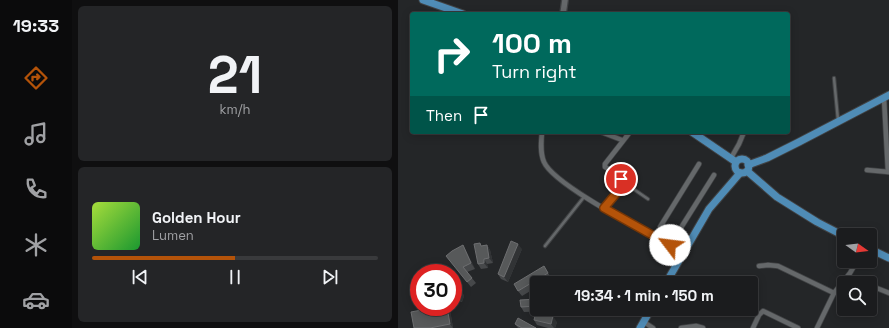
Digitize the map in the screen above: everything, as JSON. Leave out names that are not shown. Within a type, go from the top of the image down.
[{"type":"main road","points":[[423,0],[457,12]]},
{"type":"main road","points":[[670,276],[710,209],[745,170],[886,97]]},
{"type":"main road","points":[[695,134],[734,160],[746,161],[745,170]]},
{"type":"main road","points":[[734,160],[735,168],[745,170],[777,197],[817,222],[837,232]]},
{"type":"main road","points":[[877,252],[889,258]]},
{"type":"main road","points":[[642,325],[647,316]]},
{"type":"street","points":[[563,12],[565,0]]},
{"type":"street","points":[[867,170],[888,172],[886,97]]},
{"type":"street","points":[[542,134],[542,154],[544,163],[550,172],[584,196],[683,253]]},
{"type":"street","points":[[606,134],[622,140]]},
{"type":"street","points":[[604,208],[622,186],[619,176],[604,166],[628,134]]},
{"type":"street","points":[[734,160],[743,134]]},
{"type":"street","points":[[673,239],[662,232],[660,228],[699,164]]},
{"type":"street","points":[[670,245],[714,175]]},
{"type":"street","points":[[759,266],[772,265],[782,268],[834,293]]},
{"type":"street","points":[[817,328],[834,293],[853,268]]},
{"type":"street","points":[[877,288],[889,293]]},
{"type":"street","points":[[753,328],[762,311],[798,328]]},
{"type":"street","points":[[642,325],[653,328]]},
{"type":"street","points":[[681,328],[696,326],[703,328]]},
{"type":"lane","points":[[834,78],[838,122]]},
{"type":"lane","points":[[622,186],[632,188],[648,198]]},
{"type":"lane","points":[[545,246],[584,196]]},
{"type":"building","points":[[511,241],[518,244],[504,277],[498,274]]},
{"type":"building","points":[[480,243],[481,246],[487,245],[489,258],[484,259],[484,263],[478,264],[474,244]]},
{"type":"building","points":[[463,245],[471,263],[463,267],[472,278],[467,282],[462,276],[462,264],[452,264],[446,256]]},
{"type":"building","points":[[544,266],[548,273],[543,276],[530,276],[530,284],[518,291],[514,284]]},
{"type":"building","points":[[530,299],[530,306],[521,307],[520,300]]},
{"type":"building","points":[[412,316],[449,316],[450,324],[430,328],[414,328]]},
{"type":"building","points":[[535,316],[553,316],[551,324],[534,320]]},
{"type":"building","points":[[518,318],[536,328],[522,328],[515,324]]},
{"type":"route","points":[[621,179],[622,186],[604,208],[670,245]]}]
